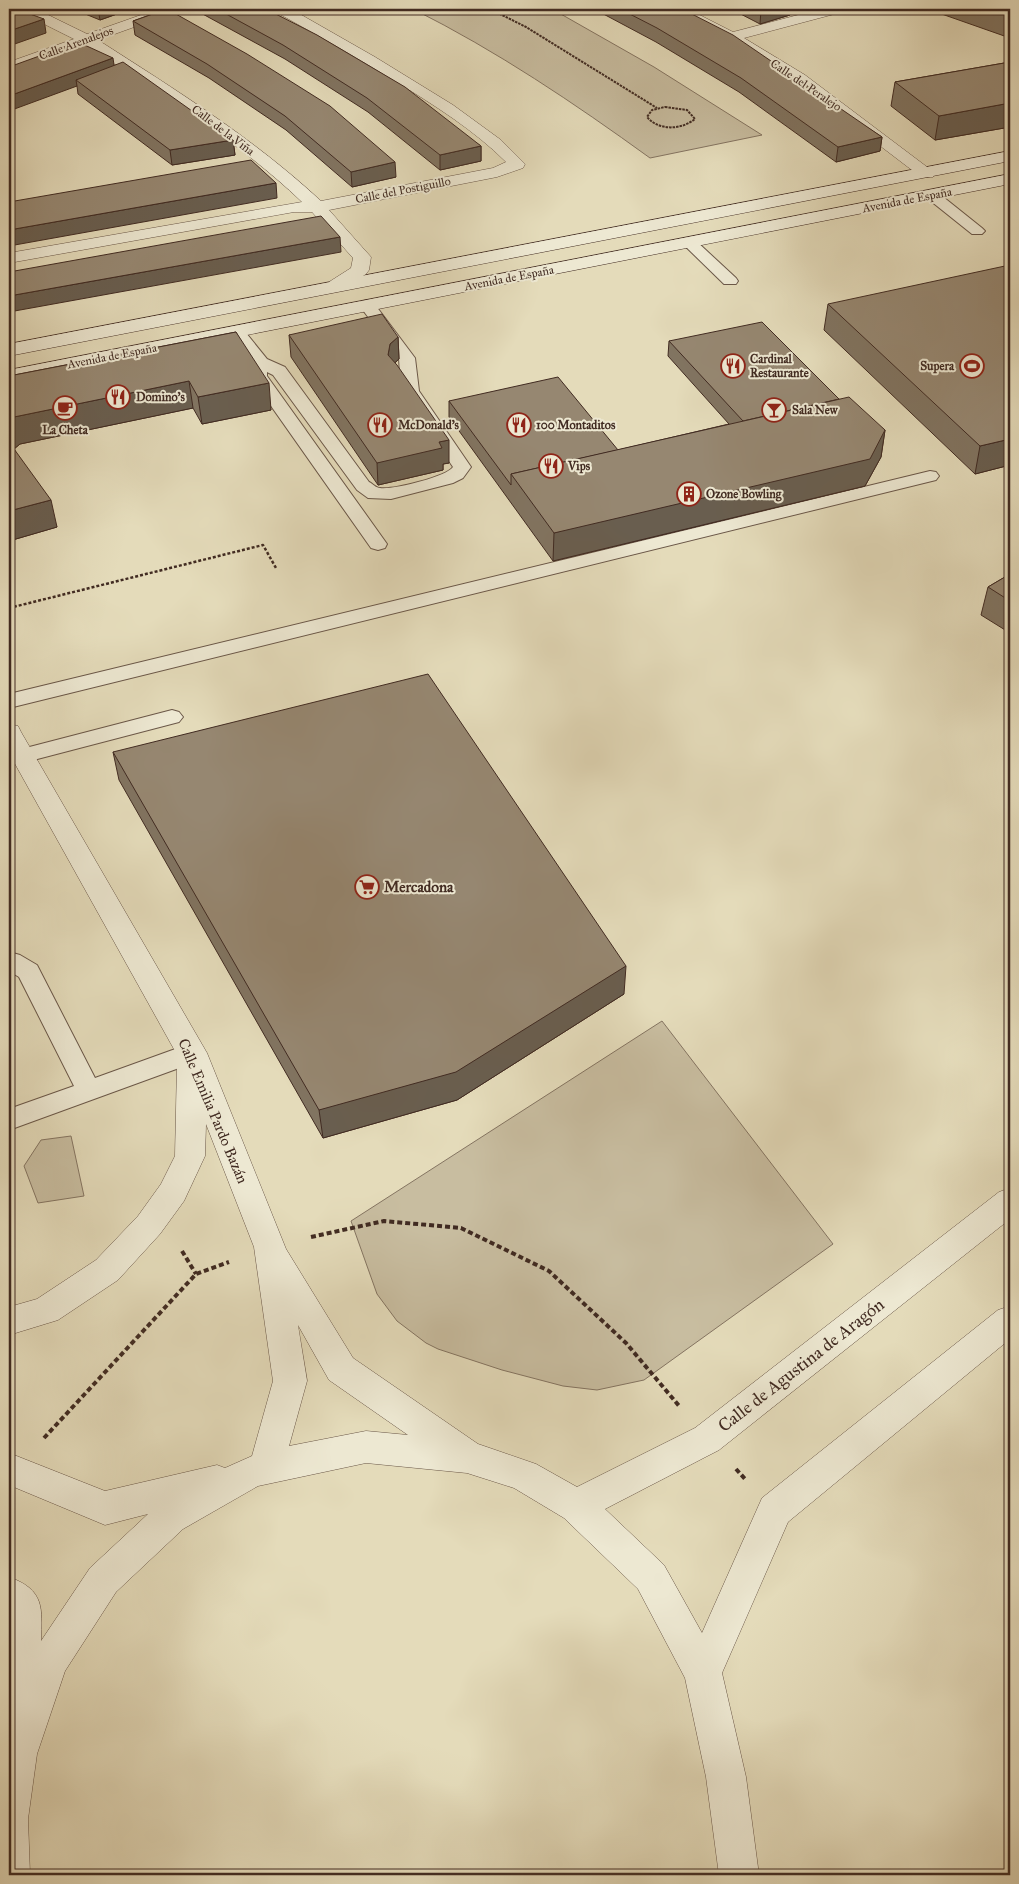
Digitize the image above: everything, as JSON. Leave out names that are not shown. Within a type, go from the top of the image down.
[{"type":"street","name":"Calle de la Viña","points":[[25,9],[86,39],[201,113],[284,176],[317,207],[362,257],[360,270],[334,286]]},
{"type":"street","name":"Calle Arenalejos","points":[[9,67],[172,9]]},
{"type":"street","name":"Calle del Postiguillo","points":[[9,258],[294,207],[317,207],[497,172],[517,164],[503,149],[450,110],[361,53],[281,9]]},
{"type":"street","name":"Calle del Peralejo","points":[[677,9],[730,37],[800,78],[927,173]]},
{"type":"street","points":[[730,37],[837,9]]},
{"type":"street","name":"Avenida de España","points":[[9,350],[1010,156]]},
{"type":"street","name":"Avenida de España","points":[[9,376],[1010,179]]},
{"type":"street","name":"Calle Emilia Pardo Bazán","points":[[9,732],[192,1054],[270,1247],[290,1381],[257,1470]]},
{"type":"street","points":[[9,1321],[46,1310],[107,1270],[149,1225],[173,1192],[190,1156],[192,1054]]},
{"type":"street","name":"Calle de Agustina de Aragón","points":[[576,1506],[707,1439],[1010,1201]]},
{"type":"street","points":[[270,1247],[341,1369],[467,1456]]},
{"type":"street","points":[[703,1672],[775,1510],[1010,1320]]},
{"type":"street","points":[[11,1470],[105,1508],[257,1470],[366,1447],[467,1456],[524,1475],[576,1506],[651,1577],[703,1672],[726,1776],[739,1875]]},
{"type":"street","points":[[18,1754],[50,1661],[103,1580],[170,1517],[257,1470]]},
{"type":"street","points":[[9,1595],[24,1607],[18,1754],[9,1819],[10,1875]]},
{"type":"lane","points":[[932,195],[977,231]]},
{"type":"lane","points":[[690,243],[730,281]]},
{"type":"lane","points":[[236,331],[261,363],[279,371],[363,486],[374,494],[391,493],[447,479],[457,474],[462,467],[410,391],[407,358],[367,305]]},
{"type":"lane","points":[[261,363],[258,376],[378,544]]},
{"type":"lane","points":[[9,701],[930,476]]},
{"type":"lane","points":[[22,756],[172,717]]},
{"type":"lane","points":[[9,961],[28,970],[89,1092]]},
{"type":"lane","points":[[9,1120],[192,1054]]},
{"type":"path","points":[[490,9],[526,26],[657,108],[672,107],[687,110],[695,119],[681,126],[658,125],[648,120],[647,116],[652,110],[657,108]]},
{"type":"path","points":[[9,608],[263,545],[276,568]]},
{"type":"path","points":[[11,1470],[196,1274],[270,1247],[384,1221],[461,1228],[549,1271],[626,1343],[707,1439],[775,1510]]},
{"type":"shaded area","points":[[413,9],[552,9],[654,67],[762,135],[650,158],[593,117],[505,60]]},
{"type":"shaded area","points":[[662,1021],[833,1244],[644,1380],[597,1390],[563,1386],[502,1370],[438,1349],[426,1343],[397,1321],[377,1294],[351,1221]]},
{"type":"shaded area","points":[[71,1136],[84,1196],[38,1203],[24,1166],[41,1140]]},
{"type":"building","points":[[16,9],[44,19],[9,31],[9,11]]},
{"type":"building","points":[[167,9],[247,54],[330,106],[395,162],[351,172],[285,116],[207,64],[133,21]]},
{"type":"building","points":[[217,9],[266,9],[317,35],[405,87],[481,146],[440,155],[367,98],[283,45]]},
{"type":"building","points":[[620,9],[682,9],[733,35],[882,137],[838,147],[741,78],[657,28]]},
{"type":"building","points":[[996,9],[1010,9],[1010,14]]},
{"type":"building","points":[[78,42],[113,58],[9,96],[9,67]]},
{"type":"building","points":[[123,62],[233,140],[170,150],[76,80]]},
{"type":"building","points":[[1010,62],[1010,103],[939,116],[895,82]]},
{"type":"building","points":[[251,160],[276,183],[9,230],[9,202]]},
{"type":"building","points":[[321,216],[340,237],[9,296],[9,272]]},
{"type":"building","points":[[1005,266],[1010,270],[1010,439],[980,446],[828,304]]},
{"type":"building","name":"McDonald's","points":[[382,314],[398,337],[390,344],[388,355],[449,440],[439,442],[442,448],[377,463],[289,335]]},
{"type":"building","points":[[762,322],[839,399],[743,421],[669,341]]},
{"type":"building","points":[[236,332],[269,383],[198,397],[189,381],[14,417],[9,421],[9,376]]},
{"type":"building","points":[[558,377],[618,450],[511,474],[511,485],[449,401]]},
{"type":"building","points":[[849,397],[885,430],[870,459],[554,533],[511,474]]},
{"type":"building","points":[[9,442],[51,500],[9,511]]},
{"type":"building","points":[[1010,574],[1010,601],[988,587]]},
{"type":"building","name":"Mercadona","points":[[428,674],[626,966],[456,1072],[319,1110],[113,752]]},
{"type":"place","name":"Cardinal Restaurante","points":[[733,366]]},
{"type":"place","name":"Supera","points":[[972,366]]},
{"type":"place","name":"Domino's","points":[[118,397]]},
{"type":"place","name":"La Cheta","points":[[65,408]]},
{"type":"place","name":"Sala New","points":[[774,410]]},
{"type":"place","name":"McDonald's","points":[[380,425]]},
{"type":"place","name":"100 Montaditos","points":[[519,425]]},
{"type":"place","name":"Vips","points":[[551,466]]},
{"type":"place","name":"Ozone Bowling","points":[[689,494]]},
{"type":"place","name":"Mercadona","points":[[367,887]]}]
